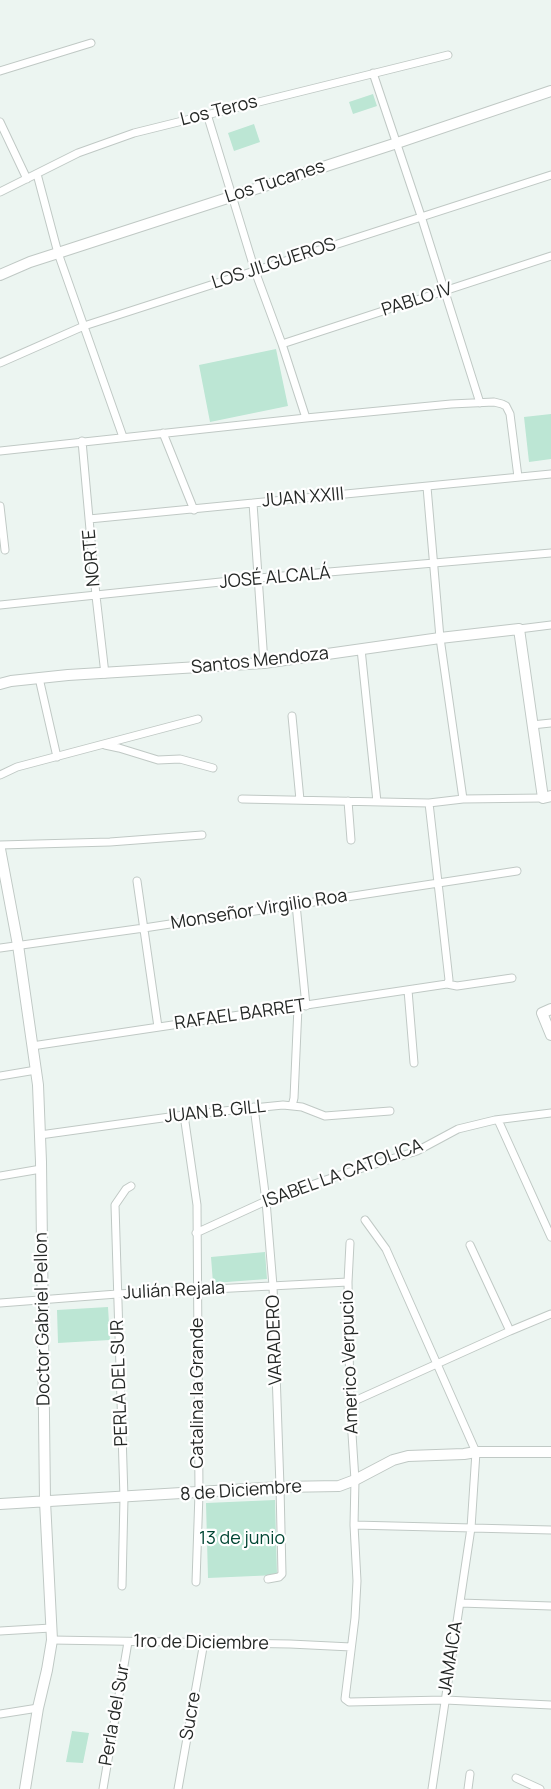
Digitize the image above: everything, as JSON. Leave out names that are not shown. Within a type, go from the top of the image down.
[{"type":"street","points":[[0,71],[92,43]]},
{"type":"street","name":"Los Teros","points":[[0,192],[78,154],[134,133],[373,72],[448,55]]},
{"type":"street","points":[[373,72],[446,291],[480,403]]},
{"type":"street","name":"Los Tucanes","points":[[0,275],[30,262],[551,91]]},
{"type":"street","points":[[207,114],[255,270],[306,418]]},
{"type":"street","points":[[0,122],[27,180]]},
{"type":"street","points":[[36,174],[58,253],[123,437]]},
{"type":"street","name":"LOS JILGUEROS","points":[[0,363],[84,326],[551,174]]},
{"type":"street","name":"PABLO IV","points":[[282,344],[551,256]]},
{"type":"street","points":[[0,450],[306,418],[480,403],[502,404],[508,410],[518,477]]},
{"type":"street","points":[[163,433],[194,510]]},
{"type":"street","name":"NORTE","points":[[82,442],[105,674]]},
{"type":"street","name":"JUAN XXIII","points":[[89,519],[551,474]]},
{"type":"street","points":[[428,487],[440,638],[463,799]]},
{"type":"street","points":[[253,503],[264,663]]},
{"type":"street","points":[[0,506],[5,550]]},
{"type":"street","name":"JOSÉ ALCALÁ","points":[[0,604],[96,596],[259,578],[551,553]]},
{"type":"street","points":[[242,799],[429,803],[463,799],[547,797],[532,725],[519,629],[551,625]]},
{"type":"street","name":"Santos Mendoza","points":[[0,684],[40,678],[264,663],[440,638],[519,629]]},
{"type":"street","points":[[362,649],[377,802]]},
{"type":"street","points":[[40,678],[57,757]]},
{"type":"street","points":[[292,716],[300,800]]},
{"type":"street","points":[[0,775],[17,767],[198,719]]},
{"type":"street","points":[[532,725],[551,722]]},
{"type":"street","points":[[102,745],[119,748],[158,760],[180,759],[213,768]]},
{"type":"street","points":[[348,801],[351,840]]},
{"type":"street","points":[[429,803],[449,980],[447,984]]},
{"type":"street","points":[[0,845],[110,842],[202,835]]},
{"type":"street","name":"Doctor Gabriel Pellon","points":[[0,849],[18,945],[36,1070],[41,1169],[45,1501],[52,1640],[38,1708],[25,1789]]},
{"type":"street","name":"Monseñor Virgilio Roa","points":[[0,948],[437,884],[517,870]]},
{"type":"street","points":[[137,881],[158,1026]]},
{"type":"street","points":[[296,904],[306,1006]]},
{"type":"street","name":"RAFAEL BARRET","points":[[32,1046],[447,984],[457,986],[512,978]]},
{"type":"street","points":[[408,990],[414,1064]]},
{"type":"street","points":[[292,1106],[294,1098],[298,1007]]},
{"type":"street","points":[[551,1009],[542,1014],[551,1035]]},
{"type":"street","points":[[0,1076],[36,1070]]},
{"type":"street","name":"JUAN B. GILL","points":[[40,1135],[254,1107],[302,1107],[325,1116],[390,1111]]},
{"type":"street","name":"VARADERO","points":[[254,1107],[266,1201],[273,1286],[280,1487],[282,1574],[279,1577],[268,1579]]},
{"type":"street","name":"ISABEL LA CATOLICA","points":[[196,1233],[266,1201],[417,1151],[458,1129],[498,1120],[551,1113]]},
{"type":"street","name":"Catalina la Grande","points":[[184,1115],[195,1192],[198,1289],[196,1582]]},
{"type":"street","points":[[498,1120],[551,1237]]},
{"type":"street","points":[[0,1176],[41,1169]]},
{"type":"street","name":"PERLA DEL SUR","points":[[122,1586],[124,1498],[115,1205],[126,1189],[131,1186]]},
{"type":"street","points":[[365,1220],[386,1249],[476,1452]]},
{"type":"street","name":"Americo Verpucio","points":[[350,1243],[348,1282],[350,1403],[355,1480],[354,1525],[357,1581],[346,1701],[445,1700]]},
{"type":"street","points":[[470,1245],[510,1330]]},
{"type":"street","name":"Julián Rejala","points":[[0,1303],[198,1289],[348,1282]]},
{"type":"street","points":[[350,1403],[510,1330],[551,1314]]},
{"type":"street","name":"8 de Diciembre","points":[[0,1504],[198,1494],[280,1487],[339,1486],[355,1480],[392,1460],[408,1456],[476,1452],[551,1452]]},
{"type":"street","name":"JAMAICA","points":[[432,1789],[471,1528],[476,1452]]},
{"type":"street","points":[[354,1525],[551,1530]]},
{"type":"street","points":[[460,1603],[551,1606]]},
{"type":"street","points":[[0,1631],[51,1628]]},
{"type":"street","name":"1ro de Diciembre","points":[[52,1640],[204,1642],[350,1647]]},
{"type":"street","name":"Perla del Sur","points":[[103,1789],[128,1642]]},
{"type":"street","name":"Sucre","points":[[178,1789],[204,1642]]},
{"type":"street","points":[[445,1700],[551,1705]]},
{"type":"street","points":[[0,1714],[38,1708]]},
{"type":"street","points":[[468,1789],[470,1774]]},
{"type":"street","points":[[516,1778],[540,1789]]},
{"type":"green space","points":[[373,94],[377,106],[353,114],[349,102]]},
{"type":"green space","points":[[254,124],[260,142],[234,151],[228,133]]},
{"type":"green space","points":[[276,349],[288,406],[210,422],[199,365]]},
{"type":"green space","points":[[551,414],[551,459],[529,462],[524,417]]},
{"type":"green space","points":[[265,1252],[267,1279],[213,1283],[211,1257]]},
{"type":"green space","points":[[108,1307],[110,1340],[58,1343],[57,1310]]},
{"type":"green space","name":"13 de junio","points":[[275,1500],[277,1575],[208,1578],[206,1503]]},
{"type":"green space","points":[[72,1731],[89,1733],[83,1763],[66,1762]]}]
